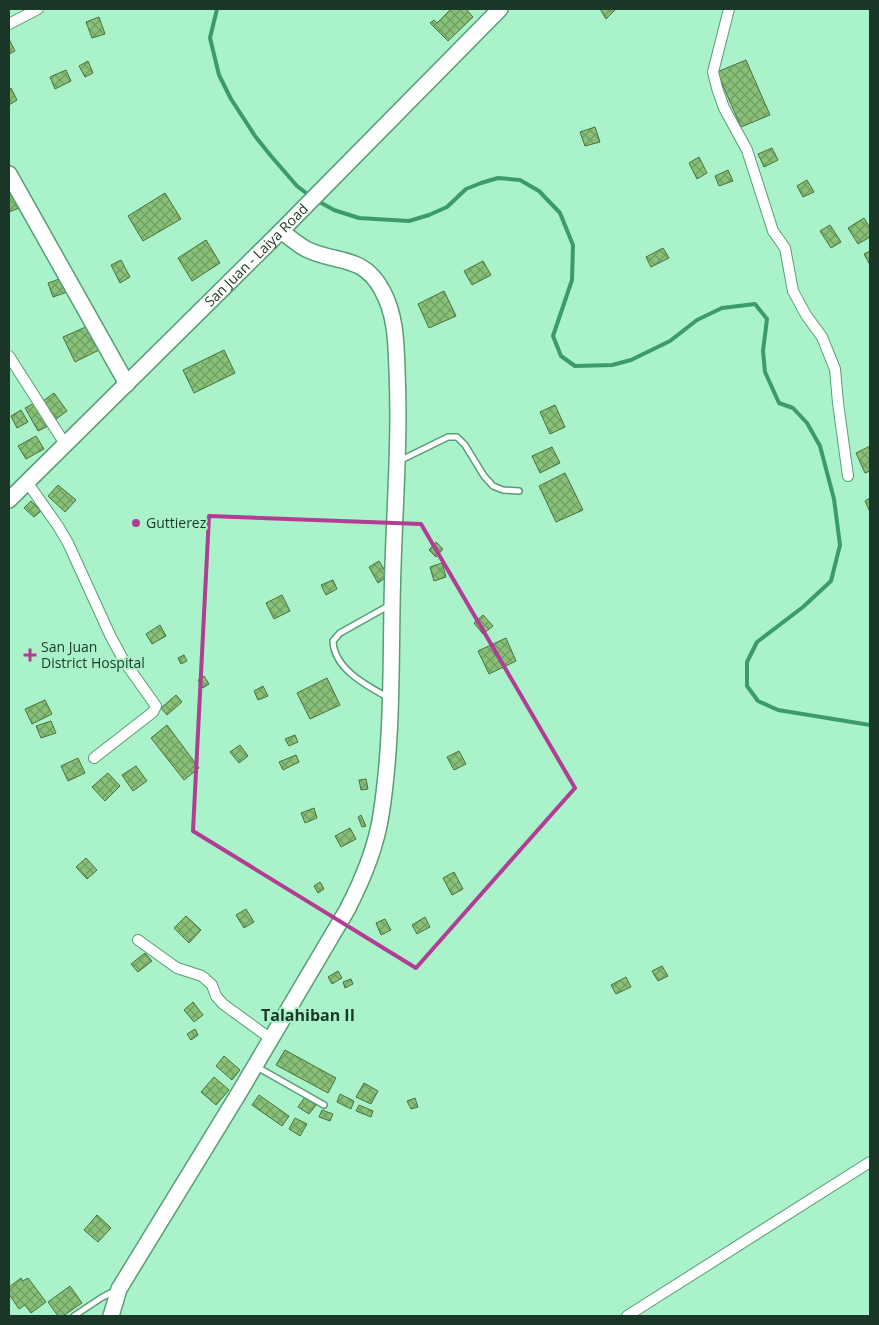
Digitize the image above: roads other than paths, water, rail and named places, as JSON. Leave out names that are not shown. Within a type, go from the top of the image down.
[{"type":"street","points":[[9,24],[38,9]]},
{"type":"street","name":"San Juan - Laiya Road","points":[[9,500],[327,185],[500,9]]},
{"type":"street","points":[[729,9],[713,72],[716,88],[724,108],[747,150],[774,231],[785,248],[793,291],[822,337],[835,369],[848,476]]},
{"type":"street","points":[[9,174],[127,384]]},
{"type":"street","points":[[111,1316],[119,1289],[255,1066],[347,910],[359,887],[381,817],[387,769],[392,699],[398,398],[395,333],[391,310],[382,289],[373,276],[363,267],[348,260],[331,259],[305,248],[281,231]]},
{"type":"street","points":[[9,356],[65,444]]},
{"type":"street","points":[[27,482],[58,526],[124,661],[156,706],[153,712],[94,758]]},
{"type":"street","points":[[138,940],[177,968],[202,976],[212,985],[216,996],[223,1004],[271,1039]]},
{"type":"street","points":[[627,1316],[870,1162]]},
{"type":"lane","points":[[397,462],[448,437],[457,437],[465,445],[484,476],[493,486],[503,490],[519,491]]},
{"type":"lane","points":[[392,699],[357,678],[338,661],[333,648],[333,641],[340,633],[393,604]]},
{"type":"lane","points":[[255,1066],[324,1105]]},
{"type":"lane","points":[[74,1316],[100,1298],[119,1289]]},
{"type":"waterway","points":[[217,9],[210,38],[219,75],[231,99],[255,136],[297,186],[310,196]]},
{"type":"waterway","points":[[316,200],[334,210],[359,218],[409,221],[447,207],[466,189],[498,178],[520,180],[539,191],[560,213],[573,245],[572,280],[553,336],[561,356],[575,366],[612,365],[631,360],[670,341],[697,320],[722,308],[755,304],[767,319],[763,351],[765,372],[779,403],[793,408],[807,423],[820,446],[834,499],[840,545],[831,581],[803,607],[757,642],[747,662],[747,686],[758,701],[778,710],[870,725]]},
{"type":"place","name":"Guttierez","points":[[136,523]]},
{"type":"place","name":"San Juan District Hospital","points":[[30,655]]},
{"type":"district","name":"Talahiban II","points":[[308,1015]]}]
